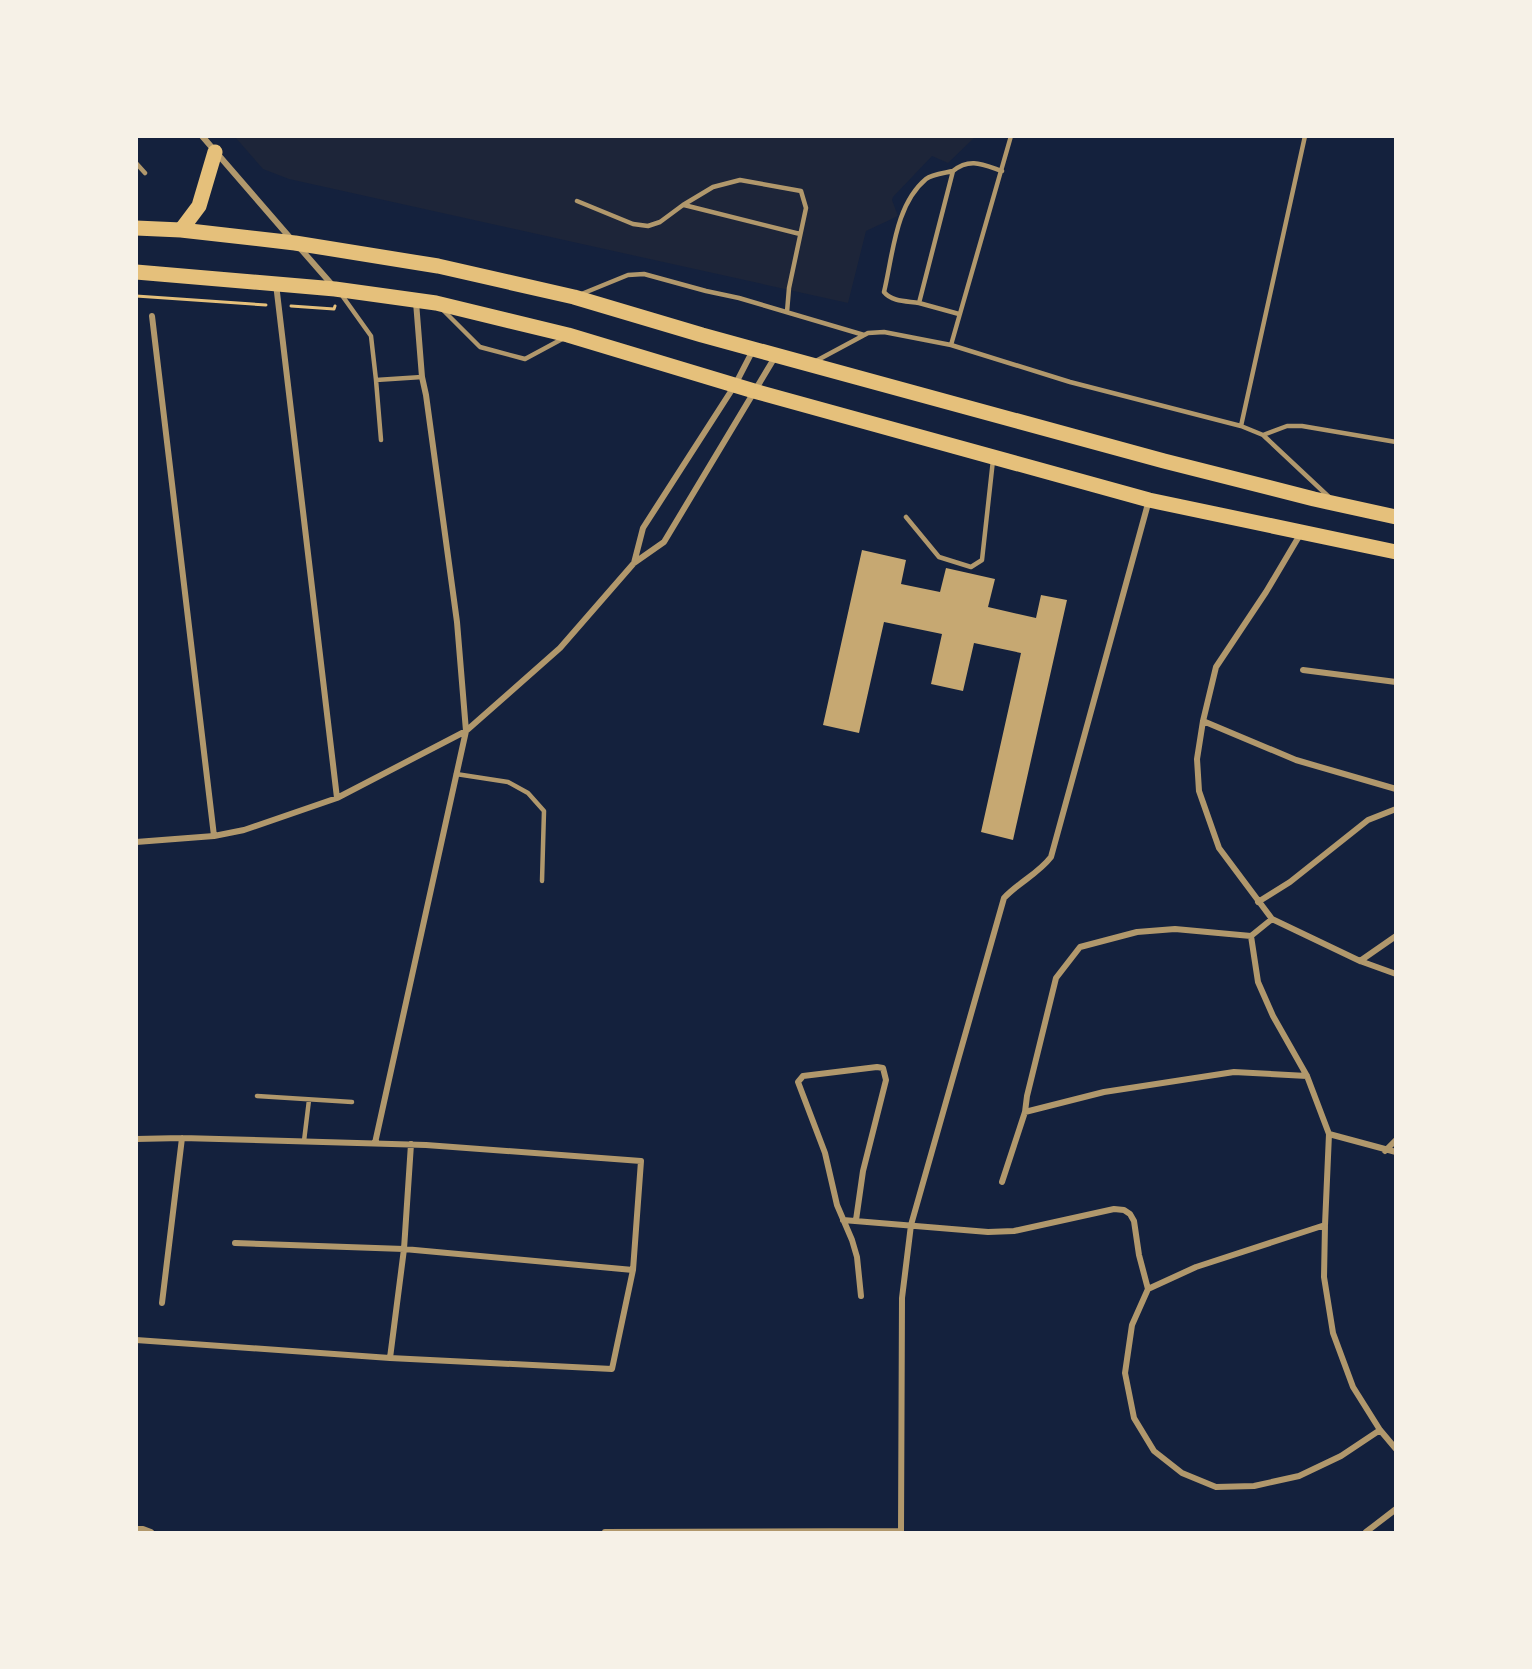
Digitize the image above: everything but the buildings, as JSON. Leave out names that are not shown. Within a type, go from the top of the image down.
[{"type":"main road","points":[[181,230],[199,206],[215,152]]},
{"type":"main road","points":[[136,228],[181,230],[295,243],[438,266],[574,297],[753,349],[1164,461],[1395,517]]},
{"type":"main road","points":[[136,272],[335,289],[436,303],[568,335],[754,391],[1149,500],[1395,552]]},
{"type":"street","points":[[202,136],[335,289]]},
{"type":"street","points":[[276,284],[337,798]]},
{"type":"street","points":[[375,1143],[466,731],[457,622],[422,377],[416,299]]},
{"type":"street","points":[[152,316],[214,836]]},
{"type":"street","points":[[634,563],[643,528],[735,385],[753,349]]},
{"type":"street","points":[[136,842],[214,836],[244,830],[337,798],[466,731],[560,648],[634,563],[664,542],[776,355]]},
{"type":"street","points":[[605,1533],[901,1532],[902,1298],[911,1225],[1004,898],[1015,886],[1041,870],[1052,857],[1149,500]]},
{"type":"street","points":[[1302,532],[1216,667],[1203,721],[1197,759],[1198,791],[1219,848],[1272,919],[1360,961],[1395,974]]},
{"type":"street","points":[[1303,670],[1395,682]]},
{"type":"street","points":[[1203,721],[1296,760],[1395,789]]},
{"type":"street","points":[[1258,902],[1290,882],[1368,820],[1395,808]]},
{"type":"street","points":[[1002,1182],[1025,1112],[1056,978],[1080,947],[1137,932],[1175,929],[1251,936],[1272,919]]},
{"type":"street","points":[[1251,936],[1258,982],[1273,1016],[1307,1076],[1329,1134],[1324,1277],[1333,1333],[1353,1387],[1395,1449]]},
{"type":"street","points":[[1360,961],[1395,936]]},
{"type":"street","points":[[856,1220],[863,1172],[886,1080],[883,1068],[877,1067],[803,1076],[798,1082],[818,1129],[837,1205],[852,1240],[857,1257],[861,1296]]},
{"type":"street","points":[[1025,1112],[1104,1092],[1234,1072],[1307,1076]]},
{"type":"street","points":[[1329,1134],[1395,1152]]},
{"type":"street","points":[[162,1303],[182,1138]]},
{"type":"street","points":[[136,1139],[182,1138],[411,1144],[641,1161],[633,1270],[612,1369],[390,1358],[136,1340]]},
{"type":"street","points":[[1385,1150],[1395,1140]]},
{"type":"street","points":[[390,1358],[404,1249],[411,1144]]},
{"type":"street","points":[[843,1220],[988,1232],[1014,1231],[1114,1209],[1124,1210],[1130,1214],[1134,1221],[1139,1255],[1148,1289],[1132,1325],[1125,1373],[1134,1418],[1154,1451],[1182,1473],[1216,1487],[1254,1486],[1299,1476],[1341,1456],[1380,1430]]},
{"type":"street","points":[[1148,1289],[1196,1267],[1325,1225]]},
{"type":"street","points":[[235,1243],[404,1249],[633,1270]]},
{"type":"street","points":[[1366,1533],[1395,1509]]},
{"type":"street","points":[[136,1529],[144,1529],[150,1533]]},
{"type":"lane","points":[[951,345],[1011,136]]},
{"type":"lane","points":[[1241,426],[1305,136]]},
{"type":"lane","points":[[136,163],[145,174]]},
{"type":"lane","points":[[959,314],[894,299],[888,297],[884,292],[901,219],[910,197],[928,177],[953,171],[962,164],[976,163],[1002,171]]},
{"type":"lane","points":[[919,303],[953,171]]},
{"type":"lane","points":[[577,201],[633,224],[648,226],[660,222],[683,205],[713,188],[740,180],[801,191],[806,208],[789,288],[787,312]]},
{"type":"lane","points":[[683,205],[800,234]]},
{"type":"lane","points":[[574,297],[628,274],[644,274],[864,335]]},
{"type":"lane","points":[[335,289],[371,336],[381,440]]},
{"type":"lane","points":[[436,303],[480,347],[525,359],[568,335]]},
{"type":"lane","points":[[810,364],[868,333],[884,332],[951,345],[1070,382],[1241,426],[1263,435],[1335,503]]},
{"type":"lane","points":[[376,380],[422,377]]},
{"type":"lane","points":[[1263,435],[1287,426],[1302,426],[1395,442]]},
{"type":"lane","points":[[906,517],[939,557],[971,567],[982,560],[994,457]]},
{"type":"lane","points":[[456,774],[508,782],[528,793],[544,811],[542,881]]},
{"type":"lane","points":[[257,1096],[352,1102]]},
{"type":"lane","points":[[304,1142],[309,1100]]},
{"type":"path","points":[[136,296],[334,309],[335,289]]},
{"type":"shaded area","points":[[235,137],[975,137],[948,163],[932,156],[893,197],[898,216],[866,231],[848,303],[289,179],[263,169]]}]
